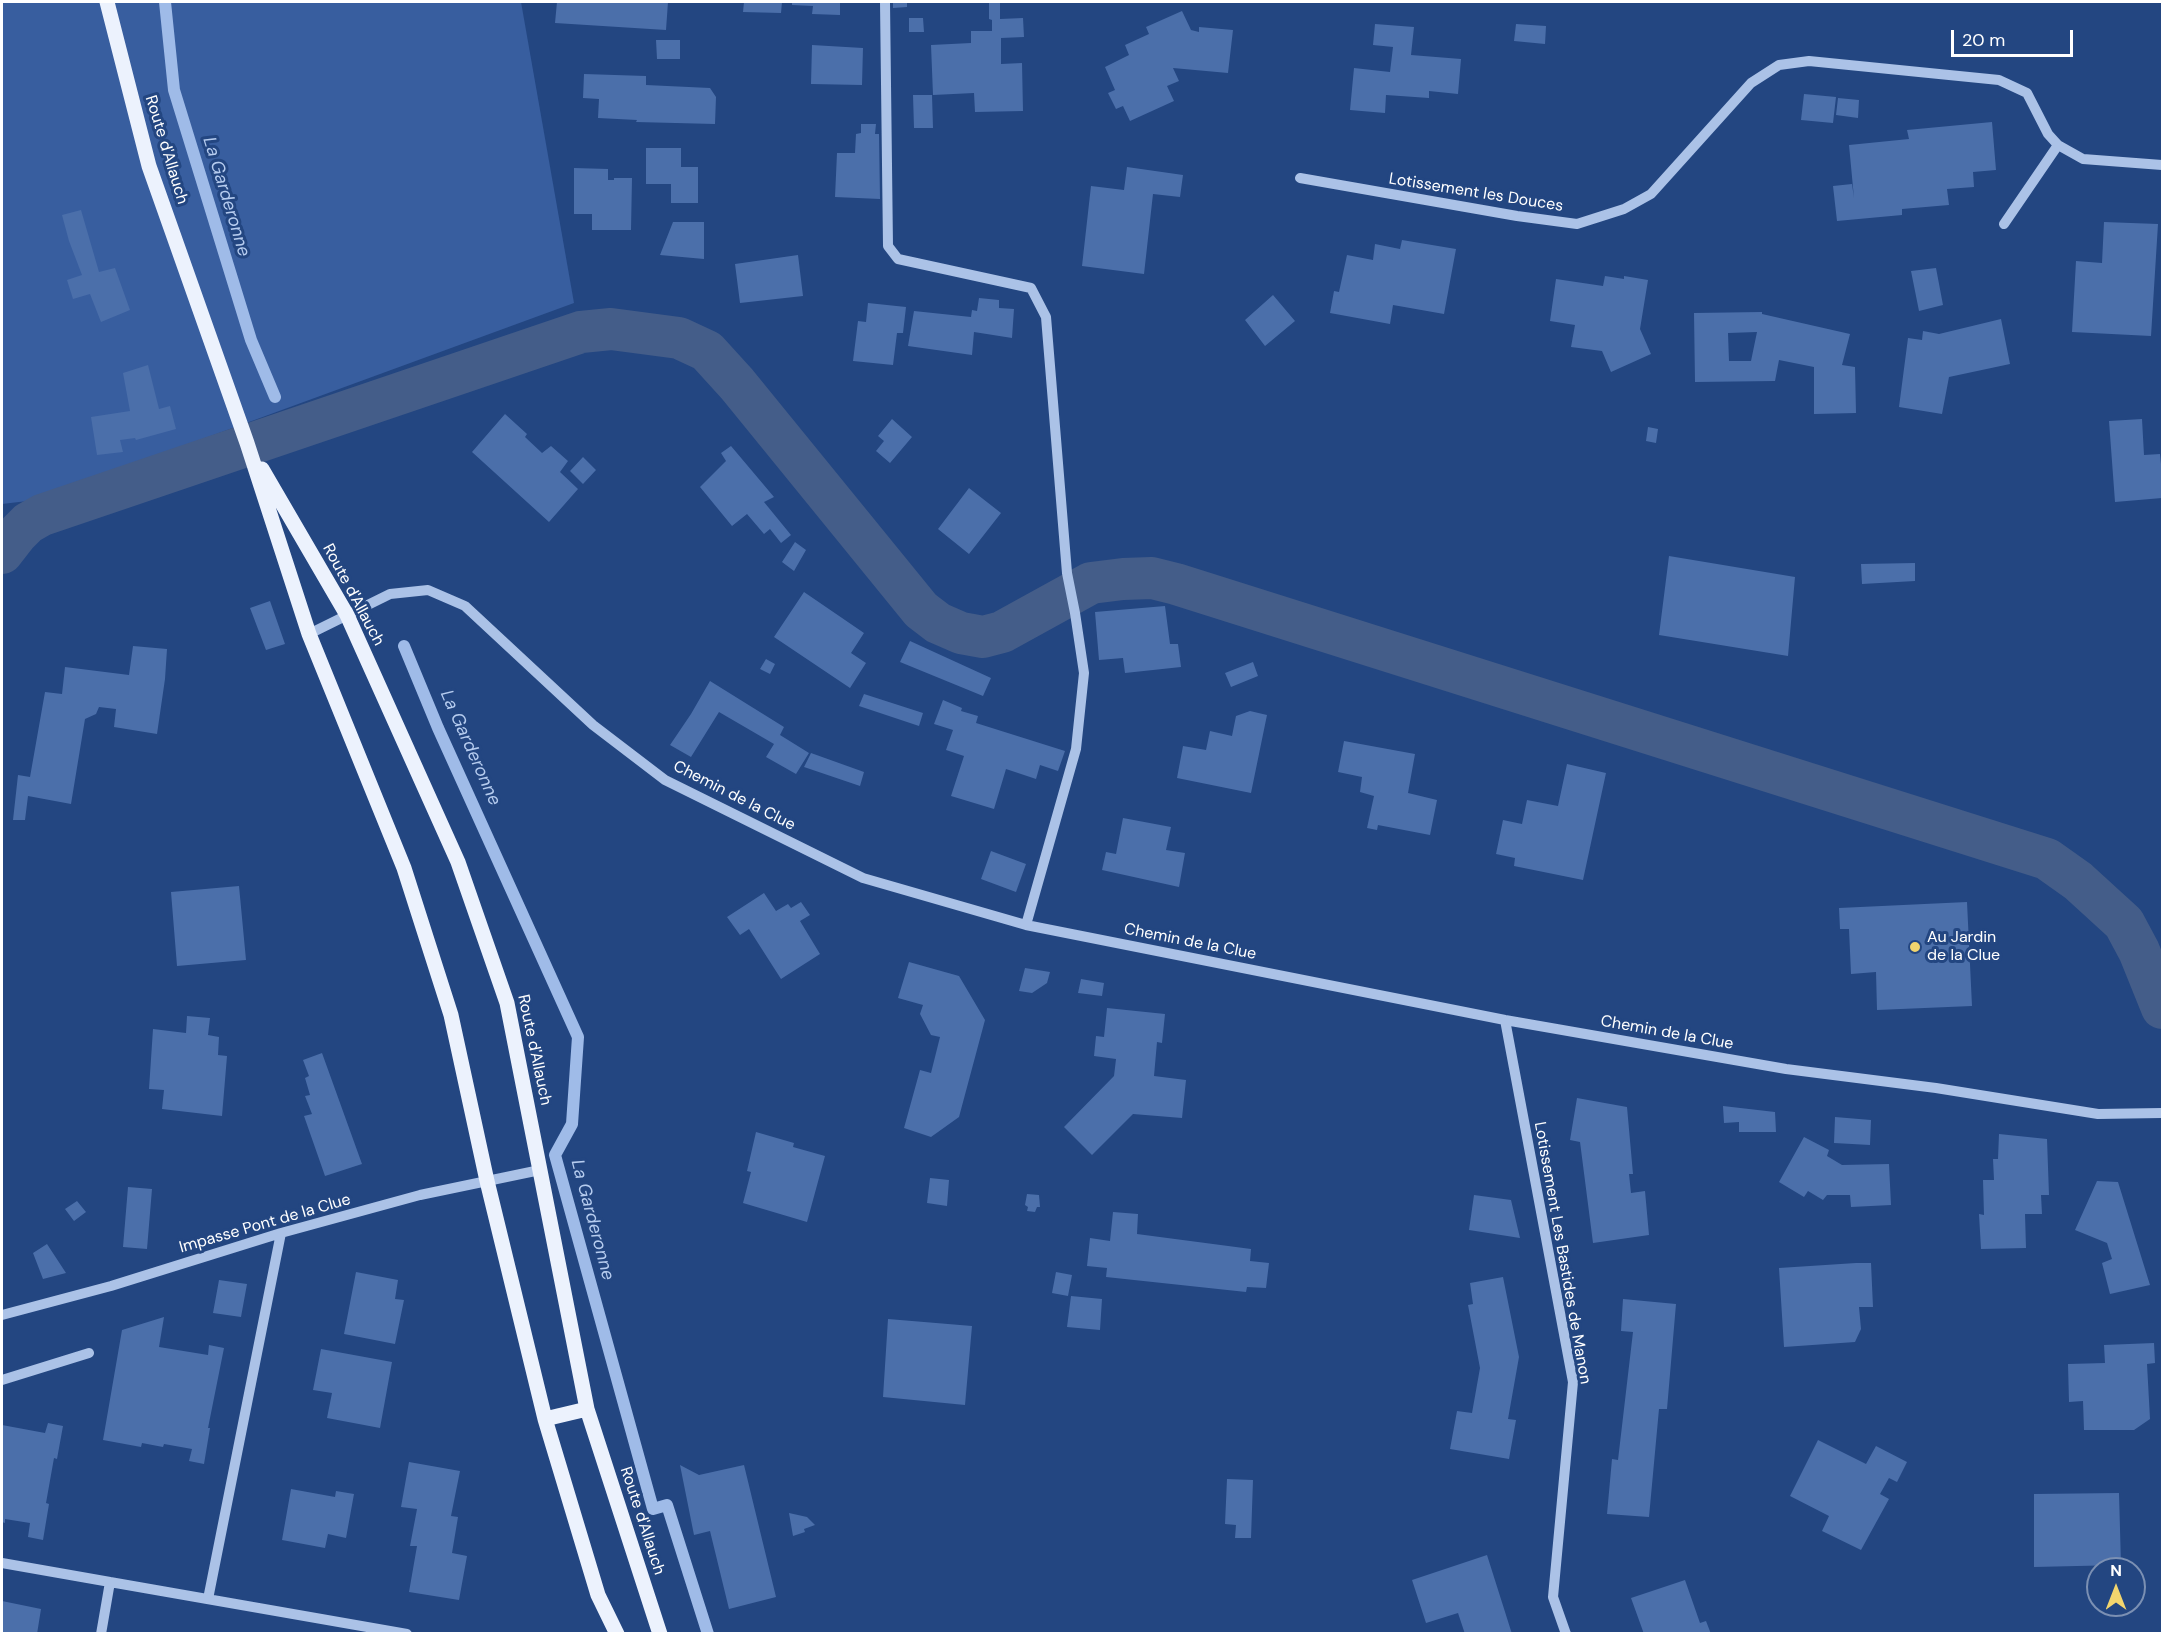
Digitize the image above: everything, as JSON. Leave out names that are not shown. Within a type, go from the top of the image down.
[{"type":"main road","name":"Route d'Allauch","points":[[107,3],[149,166],[247,443],[309,634],[404,868],[451,1015],[487,1181],[545,1419],[598,1595],[617,1634]]},
{"type":"main road","name":"Route d'Allauch","points":[[247,443],[347,615],[458,862],[507,1004],[587,1409],[660,1634]]},
{"type":"main road","points":[[545,1419],[587,1409]]},
{"type":"street","points":[[885,2],[888,246],[898,259],[1031,288],[1046,317],[1067,573],[1076,613],[1084,673],[1076,749],[1026,925]]},
{"type":"street","name":"Lotissement les Douces","points":[[1300,178],[1517,216],[1576,224],[1624,209],[1652,194],[1751,83],[1779,65],[1809,61],[1999,80],[2027,93],[2048,134],[2058,144],[2084,159],[2163,165]]},
{"type":"street","points":[[2004,224],[2058,144]]},
{"type":"street","name":"Chemin de la Clue","points":[[309,634],[390,594],[428,590],[465,606],[593,725],[665,780],[863,878],[1026,925],[1506,1020],[1786,1069],[1936,1088],[2098,1114],[2163,1113]]},
{"type":"street","name":"Lotissement Les Bastides de Manon","points":[[1506,1020],[1573,1382],[1553,1597],[1566,1634]]},
{"type":"street","name":"Impasse Pont de la Clue","points":[[2,1315],[111,1286],[280,1233],[420,1195],[540,1170]]},
{"type":"street","points":[[208,1599],[280,1233]]},
{"type":"street","points":[[2,1380],[89,1353]]},
{"type":"street","points":[[2,1563],[407,1634]]},
{"type":"street","points":[[101,1634],[110,1582]]},
{"type":"shaded area","points":[[2,2],[521,2],[574,303],[36,500],[2,504]]},
{"type":"building","points":[[557,2],[668,2],[666,30],[555,23]]},
{"type":"building","points":[[744,2],[782,2],[781,13],[743,12]]},
{"type":"building","points":[[792,2],[840,2],[840,15],[812,14],[813,6],[792,5]]},
{"type":"building","points":[[893,2],[907,2],[907,7],[893,8]]},
{"type":"building","points":[[989,2],[1000,2],[1000,19],[1023,18],[1024,37],[1001,38],[1001,64],[1022,63],[1023,111],[975,112],[974,93],[933,95],[931,45],[971,43],[971,31],[992,31]]},
{"type":"building","points":[[1182,11],[1191,30],[1199,32],[1199,27],[1233,30],[1228,73],[1173,68],[1179,81],[1167,86],[1174,101],[1130,121],[1123,106],[1116,109],[1108,93],[1115,90],[1105,67],[1129,55],[1125,45],[1149,34],[1146,27]]},
{"type":"building","points":[[909,18],[923,18],[924,32],[909,32]]},
{"type":"building","points":[[1375,24],[1414,27],[1411,55],[1461,59],[1458,94],[1429,91],[1429,98],[1386,95],[1385,113],[1350,110],[1354,68],[1390,72],[1393,47],[1373,45]]},
{"type":"building","points":[[1516,24],[1546,26],[1545,44],[1514,41]]},
{"type":"building","points":[[656,40],[680,40],[680,59],[657,59]]},
{"type":"building","points":[[812,45],[863,48],[862,85],[811,84]]},
{"type":"building","points":[[584,74],[646,76],[646,85],[710,88],[716,97],[715,124],[636,122],[637,120],[598,118],[599,99],[583,98]]},
{"type":"building","points":[[1804,94],[1836,97],[1833,123],[1801,120]]},
{"type":"building","points":[[913,95],[932,95],[933,128],[914,128]]},
{"type":"building","points":[[1838,98],[1859,100],[1858,118],[1836,115]]},
{"type":"building","points":[[1992,122],[1996,170],[1973,172],[1974,187],[1947,189],[1949,205],[1902,209],[1902,215],[1837,221],[1833,186],[1852,184],[1854,198],[1849,145],[1909,139],[1907,130]]},
{"type":"building","points":[[861,124],[876,124],[875,134],[879,134],[880,199],[835,197],[837,153],[855,153],[856,134],[861,133]]},
{"type":"building","points":[[646,148],[681,148],[681,167],[698,167],[698,203],[671,203],[671,184],[646,184]]},
{"type":"building","points":[[1127,167],[1183,175],[1180,197],[1153,194],[1144,274],[1082,266],[1091,186],[1124,190]]},
{"type":"building","points":[[574,168],[608,169],[608,180],[632,178],[631,230],[592,230],[592,214],[574,214]]},
{"type":"building","points":[[81,210],[99,272],[115,268],[130,310],[101,322],[90,294],[73,299],[67,280],[82,275],[62,215]]},
{"type":"building","points":[[673,222],[704,222],[704,259],[660,255]]},
{"type":"building","points":[[2104,222],[2158,224],[2151,336],[2072,332],[2076,261],[2102,263]]},
{"type":"building","points":[[1402,240],[1456,249],[1444,314],[1393,305],[1390,324],[1330,313],[1334,291],[1339,292],[1347,255],[1373,260],[1375,244],[1400,249]]},
{"type":"building","points":[[798,255],[803,296],[740,303],[735,264]]},
{"type":"building","points":[[1936,268],[1943,305],[1919,311],[1911,271]]},
{"type":"building","points":[[1605,276],[1648,280],[1640,329],[1651,354],[1611,372],[1602,351],[1571,347],[1575,325],[1550,321],[1556,279],[1603,286]]},
{"type":"building","points":[[1273,295],[1295,321],[1265,346],[1245,320]]},
{"type":"building","points":[[979,298],[999,300],[999,308],[1014,309],[1012,338],[974,332],[972,355],[908,346],[914,311],[971,317],[972,310],[977,311]]},
{"type":"building","points":[[868,303],[906,307],[903,333],[897,333],[893,365],[853,361],[858,321],[866,322]]},
{"type":"building","points":[[1762,312],[1762,314],[1850,334],[1842,365],[1855,367],[1856,413],[1814,414],[1814,367],[1779,360],[1775,381],[1695,382],[1694,313]],"holes":[[[1757,332],[1751,361],[1729,361],[1728,333]]]},
{"type":"building","points":[[2001,319],[2010,364],[1949,377],[1942,414],[1899,407],[1908,338],[1922,340],[1923,331],[1939,334]]},
{"type":"building","points":[[148,365],[159,409],[170,406],[176,429],[136,440],[135,438],[120,440],[123,452],[97,455],[91,417],[130,411],[123,373]]},
{"type":"building","points":[[505,414],[527,434],[525,437],[542,453],[551,446],[568,461],[560,472],[578,489],[549,522],[472,452]]},
{"type":"building","points":[[892,419],[912,437],[890,463],[876,451],[884,441],[878,436]]},
{"type":"building","points":[[2142,419],[2144,455],[2160,454],[2162,498],[2115,502],[2109,421]]},
{"type":"building","points":[[1648,427],[1658,429],[1656,443],[1646,441]]},
{"type":"building","points":[[731,446],[774,497],[764,502],[791,535],[781,543],[770,529],[764,534],[747,514],[732,526],[700,487],[726,461],[721,453]]},
{"type":"building","points":[[583,457],[596,470],[583,484],[570,471]]},
{"type":"building","points":[[969,488],[1001,513],[969,554],[938,529]]},
{"type":"building","points":[[795,542],[806,550],[794,571],[782,562]]},
{"type":"building","points":[[1669,556],[1795,577],[1788,656],[1659,635]]},
{"type":"building","points":[[1915,563],[1915,581],[1862,584],[1861,564]]},
{"type":"building","points":[[804,592],[864,633],[851,653],[866,663],[850,688],[774,637]]},
{"type":"building","points":[[270,601],[285,644],[266,650],[250,608]]},
{"type":"building","points":[[1165,606],[1170,644],[1178,644],[1181,667],[1125,673],[1123,658],[1099,660],[1095,612]]},
{"type":"building","points":[[910,641],[991,678],[983,696],[900,662]]},
{"type":"building","points":[[133,646],[167,649],[157,734],[114,727],[116,709],[99,707],[96,714],[85,719],[71,804],[28,796],[25,820],[13,820],[18,775],[30,777],[45,692],[62,694],[65,667],[129,675]]},
{"type":"building","points":[[766,659],[775,664],[770,674],[760,669]]},
{"type":"building","points":[[1253,662],[1258,676],[1231,687],[1225,673]]},
{"type":"building","points":[[710,681],[784,727],[780,735],[809,753],[796,774],[766,757],[774,744],[719,712],[691,757],[670,745]]},
{"type":"building","points":[[864,694],[923,713],[919,726],[859,706]]},
{"type":"building","points":[[943,700],[962,708],[961,711],[978,716],[976,723],[1065,751],[1058,771],[1040,765],[1036,779],[1006,769],[994,809],[951,796],[964,756],[946,750],[953,730],[934,724]]},
{"type":"building","points":[[1250,711],[1267,715],[1251,793],[1177,778],[1183,746],[1206,750],[1210,731],[1232,736],[1236,716]]},
{"type":"building","points":[[1344,741],[1415,754],[1408,793],[1437,800],[1430,835],[1378,825],[1377,830],[1367,828],[1374,796],[1360,792],[1362,777],[1338,772]]},
{"type":"building","points":[[811,753],[864,772],[860,786],[804,767]]},
{"type":"building","points":[[1567,764],[1606,773],[1583,880],[1514,866],[1515,858],[1496,854],[1503,820],[1522,824],[1527,800],[1558,806]]},
{"type":"building","points":[[1123,818],[1171,827],[1166,850],[1185,853],[1179,887],[1102,870],[1106,852],[1116,854]]},
{"type":"building","points":[[991,851],[1026,864],[1016,892],[981,879]]},
{"type":"building","points":[[239,886],[246,960],[177,966],[171,892]]},
{"type":"building","points":[[764,893],[776,911],[788,904],[791,908],[801,902],[810,915],[800,921],[820,954],[781,979],[749,929],[740,935],[727,917]]},
{"type":"building","points":[[1967,902],[1972,1006],[1877,1010],[1876,972],[1851,974],[1849,929],[1840,929],[1839,908]]},
{"type":"building","points":[[909,962],[959,976],[985,1020],[959,1117],[931,1137],[904,1128],[920,1070],[931,1073],[940,1037],[931,1035],[920,1014],[923,1005],[898,998]]},
{"type":"building","points":[[1025,968],[1050,972],[1047,983],[1032,993],[1019,991]]},
{"type":"building","points":[[1081,979],[1104,983],[1102,996],[1078,993]]},
{"type":"building","points":[[1107,1008],[1165,1014],[1162,1043],[1157,1042],[1154,1076],[1186,1080],[1182,1118],[1133,1114],[1092,1155],[1064,1127],[1114,1076],[1116,1059],[1094,1056],[1096,1036],[1104,1037]]},
{"type":"building","points":[[187,1016],[210,1018],[208,1035],[219,1037],[218,1055],[227,1056],[222,1116],[162,1109],[164,1090],[149,1089],[153,1029],[186,1033]]},
{"type":"building","points":[[322,1053],[362,1164],[325,1176],[304,1116],[312,1114],[305,1096],[310,1095],[305,1078],[309,1076],[303,1060]]},
{"type":"building","points":[[1577,1098],[1627,1107],[1633,1174],[1629,1174],[1631,1193],[1645,1191],[1649,1235],[1593,1243],[1580,1142],[1570,1140]]},
{"type":"building","points":[[1723,1106],[1775,1112],[1776,1132],[1739,1132],[1739,1122],[1724,1123]]},
{"type":"building","points":[[1835,1117],[1871,1120],[1870,1145],[1834,1143]]},
{"type":"building","points":[[756,1132],[794,1143],[793,1147],[825,1156],[807,1222],[743,1203],[751,1172],[747,1171]]},
{"type":"building","points":[[1999,1134],[2047,1139],[2049,1195],[2041,1195],[2042,1214],[2025,1214],[2026,1248],[1981,1249],[1979,1214],[1984,1215],[1983,1180],[1994,1180],[1993,1159],[1998,1159]]},
{"type":"building","points":[[1804,1137],[1829,1150],[1827,1156],[1842,1165],[1889,1164],[1891,1205],[1851,1207],[1850,1195],[1827,1195],[1823,1200],[1808,1191],[1804,1197],[1779,1182]]},
{"type":"building","points":[[930,1178],[949,1180],[947,1206],[927,1203]]},
{"type":"building","points":[[2097,1181],[2118,1182],[2150,1285],[2110,1294],[2102,1263],[2112,1259],[2107,1243],[2075,1230]]},
{"type":"building","points":[[128,1187],[152,1189],[147,1249],[123,1247]]},
{"type":"building","points":[[1027,1194],[1039,1195],[1040,1207],[1037,1207],[1035,1212],[1027,1211],[1028,1207],[1025,1205]]},
{"type":"building","points":[[1474,1195],[1511,1200],[1520,1238],[1469,1230]]},
{"type":"building","points":[[77,1201],[86,1212],[74,1221],[65,1209]]},
{"type":"building","points":[[1113,1212],[1138,1214],[1137,1234],[1251,1249],[1250,1261],[1269,1263],[1266,1288],[1247,1287],[1246,1292],[1106,1277],[1107,1268],[1087,1266],[1090,1238],[1110,1241]]},
{"type":"building","points":[[47,1244],[66,1273],[43,1279],[33,1253]]},
{"type":"building","points":[[1871,1263],[1873,1307],[1859,1307],[1861,1329],[1855,1342],[1784,1347],[1779,1268]]},
{"type":"building","points":[[356,1272],[398,1280],[395,1299],[404,1300],[395,1344],[344,1334]]},
{"type":"building","points":[[1056,1272],[1072,1275],[1068,1296],[1052,1293]]},
{"type":"building","points":[[1503,1277],[1519,1357],[1508,1419],[1516,1420],[1509,1459],[1450,1449],[1457,1411],[1472,1413],[1480,1368],[1468,1305],[1473,1304],[1470,1283]]},
{"type":"building","points":[[219,1280],[247,1284],[241,1317],[213,1313]]},
{"type":"building","points":[[1071,1296],[1102,1299],[1100,1330],[1067,1327]]},
{"type":"building","points":[[1623,1299],[1676,1304],[1667,1409],[1659,1409],[1649,1517],[1607,1514],[1612,1459],[1618,1460],[1633,1332],[1621,1331]]},
{"type":"building","points":[[164,1317],[159,1347],[208,1355],[209,1345],[224,1348],[208,1428],[210,1428],[204,1464],[189,1461],[192,1449],[142,1443],[141,1447],[103,1440],[122,1330]]},
{"type":"building","points":[[888,1319],[972,1326],[965,1405],[883,1397]]},
{"type":"building","points":[[2154,1343],[2155,1363],[2147,1364],[2150,1419],[2134,1430],[2084,1430],[2083,1401],[2069,1402],[2068,1364],[2105,1363],[2104,1345]]},
{"type":"building","points":[[321,1349],[392,1362],[380,1428],[327,1418],[332,1393],[313,1390]]},
{"type":"building","points":[[48,1423],[63,1426],[57,1459],[54,1458],[46,1503],[49,1504],[43,1540],[28,1537],[30,1523],[5,1519],[5,1523],[2,1522],[2,1425],[45,1433]]},
{"type":"building","points":[[1818,1440],[1866,1464],[1876,1446],[1907,1462],[1897,1482],[1889,1478],[1880,1494],[1889,1499],[1861,1550],[1822,1531],[1829,1516],[1790,1496]]},
{"type":"building","points":[[409,1462],[460,1471],[451,1516],[458,1517],[452,1553],[467,1556],[459,1600],[409,1592],[417,1546],[410,1546],[417,1509],[401,1507]]},
{"type":"building","points":[[680,1465],[699,1475],[744,1465],[776,1597],[729,1609],[710,1531],[694,1535]]},
{"type":"building","points":[[1227,1479],[1253,1480],[1251,1538],[1235,1538],[1236,1525],[1225,1524]]},
{"type":"building","points":[[291,1489],[335,1497],[336,1491],[354,1494],[346,1538],[328,1534],[325,1548],[282,1540]]},
{"type":"building","points":[[2119,1493],[2121,1557],[2086,1557],[2086,1566],[2034,1567],[2034,1494]]},
{"type":"building","points":[[789,1513],[807,1517],[815,1525],[793,1536]]},
{"type":"building","points":[[1487,1555],[1512,1634],[1465,1634],[1458,1613],[1426,1623],[1412,1580]]},
{"type":"building","points":[[1685,1580],[1700,1623],[1706,1621],[1711,1634],[1644,1634],[1631,1598]]},
{"type":"building","points":[[2,1601],[41,1609],[37,1634],[2,1634]]},
{"type":"waterway","name":"La Garderonne","points":[[165,2],[174,90],[251,340],[275,397]]},
{"type":"waterway","points":[[2,553],[28,523],[42,515],[581,332],[611,329],[679,338],[707,351],[737,384],[921,610],[938,623],[961,633],[983,637],[1002,632],[1091,583],[1152,578],[1176,584],[2047,859],[2078,881],[2124,923],[2139,951],[2162,1008]]},
{"type":"waterway","name":"La Garderonne","points":[[404,646],[438,728],[578,1037],[572,1124],[555,1155],[653,1509],[667,1505],[708,1634]]},
{"type":"place","name":"Au Jardin de la Clue","points":[[1915,947]]}]
